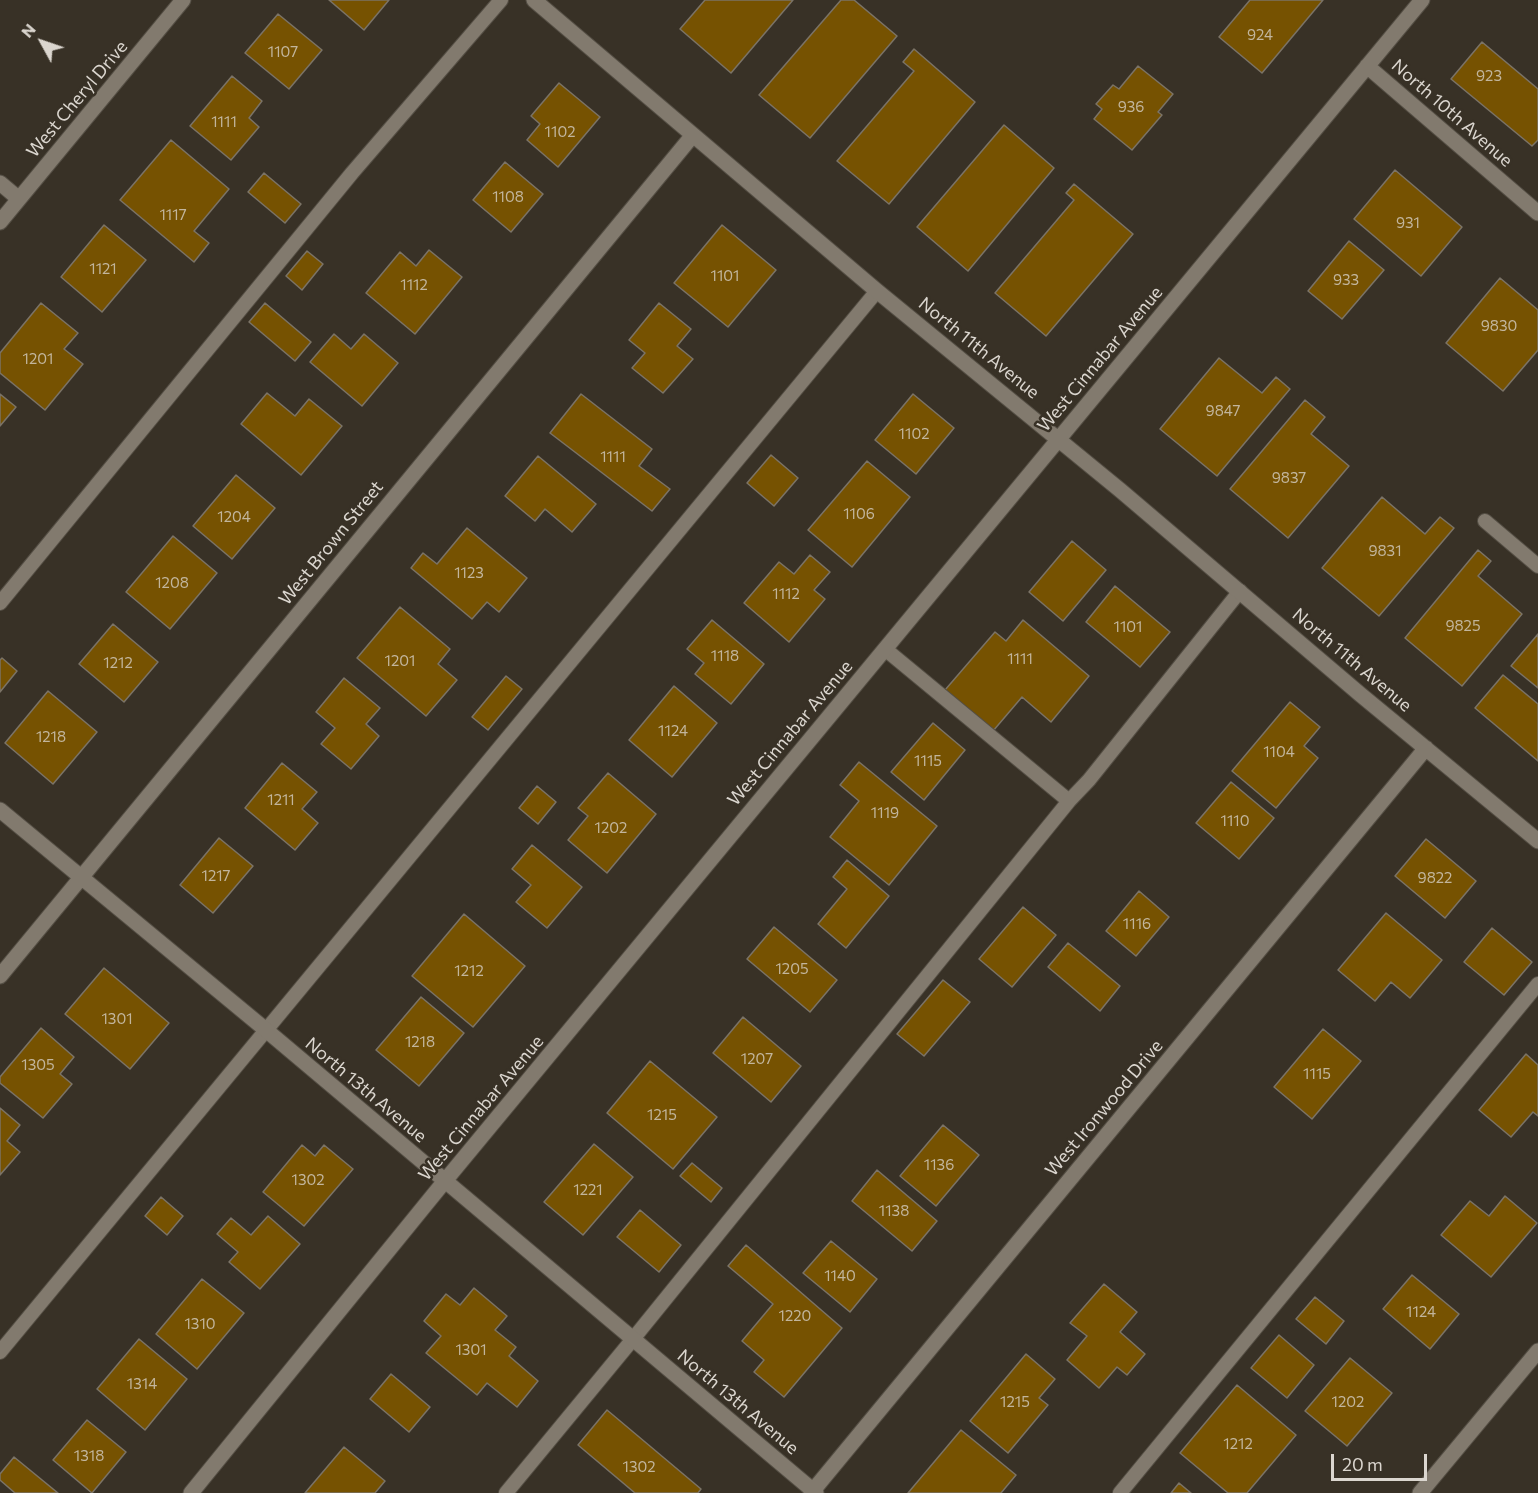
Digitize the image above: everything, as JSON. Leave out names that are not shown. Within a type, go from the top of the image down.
[{"type":"street","name":"West Cheryl Drive","points":[[0,222],[183,0]]},
{"type":"street","name":"North 11th Avenue","points":[[534,0],[877,291],[1059,439],[1538,841]]},
{"type":"street","name":"West Cinnabar Avenue","points":[[191,1493],[444,1182],[1422,0]]},
{"type":"street","name":"North 10th Avenue","points":[[1367,66],[1538,213]]},
{"type":"street","name":"West Brown Street","points":[[0,976],[693,135]]},
{"type":"street","points":[[0,183],[19,199]]},
{"type":"street","name":"West Ironwood Drive","points":[[813,1492],[1426,748]]},
{"type":"street","name":"North 13th Avenue","points":[[0,810],[266,1030],[813,1492]]},
{"type":"street","points":[[1420,1493],[1537,1355]]},
{"type":"lane","points":[[0,603],[352,172],[501,0]]},
{"type":"lane","points":[[0,1352],[877,291]]},
{"type":"lane","points":[[1485,521],[1538,566]]},
{"type":"lane","points":[[506,1493],[1069,801],[1089,780],[1240,591]]},
{"type":"lane","points":[[885,649],[1069,801]]},
{"type":"lane","points":[[1120,1493],[1538,984]]},
{"type":"building","points":[[329,0],[389,0],[364,30]]},
{"type":"building","points":[[705,0],[793,0],[731,73],[680,29]]},
{"type":"building","points":[[841,0],[854,0],[897,36],[810,138],[759,95]]},
{"type":"building","points":[[1250,0],[1323,0],[1262,73],[1219,37]]},
{"type":"building","points":[[278,14],[322,50],[289,89],[245,53]]},
{"type":"building","points":[[1482,42],[1538,89],[1538,140],[1532,146],[1451,79]]},
{"type":"building","points":[[914,49],[975,102],[889,204],[837,161],[914,71],[903,62]]},
{"type":"building","points":[[1138,66],[1173,94],[1158,112],[1162,115],[1132,150],[1094,119],[1102,109],[1096,104],[1113,85],[1119,89]]},
{"type":"building","points":[[232,76],[262,101],[249,118],[259,127],[231,160],[190,126]]},
{"type":"building","points":[[559,83],[600,117],[558,167],[527,140],[540,124],[531,116]]},
{"type":"building","points":[[1004,125],[1054,168],[968,271],[917,227]]},
{"type":"building","points":[[171,140],[229,189],[194,231],[209,243],[194,262],[120,200]]},
{"type":"building","points":[[505,162],[543,194],[511,232],[473,200]]},
{"type":"building","points":[[1395,170],[1462,227],[1421,276],[1354,219]]},
{"type":"building","points":[[264,173],[301,204],[285,223],[248,192]]},
{"type":"building","points":[[1074,184],[1133,234],[1046,336],[995,293],[1074,200],[1066,193]]},
{"type":"building","points":[[104,225],[146,260],[102,312],[61,277]]},
{"type":"building","points":[[722,225],[776,270],[728,327],[674,283]]},
{"type":"building","points":[[1349,241],[1384,270],[1342,319],[1308,291]]},
{"type":"building","points":[[429,250],[462,277],[415,334],[366,293],[400,252],[416,266]]},
{"type":"building","points":[[307,251],[323,264],[302,290],[286,276]]},
{"type":"building","points":[[1500,278],[1538,310],[1538,350],[1503,391],[1446,343]]},
{"type":"building","points":[[41,303],[78,333],[64,349],[83,364],[45,410],[0,373],[0,353]]},
{"type":"building","points":[[265,303],[311,342],[295,361],[249,322]]},
{"type":"building","points":[[659,303],[691,329],[677,346],[693,359],[663,393],[632,368],[645,353],[629,340]]},
{"type":"building","points":[[334,334],[351,349],[364,334],[398,363],[362,406],[310,362]]},
{"type":"building","points":[[1219,358],[1262,393],[1276,377],[1290,389],[1217,476],[1160,429]]},
{"type":"building","points":[[267,393],[295,416],[309,399],[342,426],[301,475],[241,424]]},
{"type":"building","points":[[0,394],[16,407],[0,426]]},
{"type":"building","points":[[581,394],[652,449],[639,466],[670,489],[652,511],[550,433]]},
{"type":"building","points":[[913,394],[954,428],[916,474],[875,440]]},
{"type":"building","points":[[1305,400],[1325,417],[1311,434],[1349,466],[1288,538],[1230,489]]},
{"type":"building","points":[[771,455],[798,478],[774,506],[747,483]]},
{"type":"building","points":[[538,456],[596,504],[572,532],[545,509],[535,521],[505,496]]},
{"type":"building","points":[[867,461],[910,497],[852,567],[808,530]]},
{"type":"building","points":[[236,475],[275,508],[232,559],[193,526]]},
{"type":"building","points":[[1382,497],[1425,534],[1440,517],[1454,528],[1379,616],[1322,568]]},
{"type":"building","points":[[467,528],[527,578],[499,612],[487,602],[472,619],[411,568],[423,553],[437,564]]},
{"type":"building","points":[[173,536],[217,573],[170,629],[126,592]]},
{"type":"building","points":[[1072,541],[1106,570],[1063,621],[1029,592]]},
{"type":"building","points":[[1478,550],[1491,561],[1478,576],[1522,614],[1462,686],[1405,638]]},
{"type":"building","points":[[810,555],[830,572],[814,590],[825,599],[789,642],[744,603],[779,562],[794,574]]},
{"type":"building","points":[[1115,586],[1170,632],[1140,667],[1086,622]]},
{"type":"building","points":[[400,607],[450,649],[438,664],[457,680],[426,716],[357,658]]},
{"type":"building","points":[[712,620],[764,664],[731,704],[695,674],[704,663],[687,649]]},
{"type":"building","points":[[1023,620],[1089,676],[1051,722],[1022,697],[993,731],[945,690],[995,632],[1006,641]]},
{"type":"building","points":[[113,624],[158,662],[124,702],[79,664]]},
{"type":"building","points":[[1538,634],[1538,688],[1511,666]]},
{"type":"building","points":[[2,658],[17,671],[0,692],[0,660]]},
{"type":"building","points":[[1503,675],[1538,704],[1538,761],[1475,708]]},
{"type":"building","points":[[506,676],[522,689],[488,730],[472,717]]},
{"type":"building","points":[[344,678],[380,708],[366,724],[379,736],[351,769],[321,744],[335,728],[316,712]]},
{"type":"building","points":[[674,686],[717,723],[672,777],[629,740]]},
{"type":"building","points":[[48,691],[97,732],[53,784],[5,743]]},
{"type":"building","points":[[1290,702],[1320,727],[1304,746],[1318,758],[1276,808],[1232,771]]},
{"type":"building","points":[[933,723],[965,750],[924,800],[891,772]]},
{"type":"building","points":[[859,762],[937,826],[889,885],[830,837],[859,801],[840,785]]},
{"type":"building","points":[[282,763],[317,792],[302,809],[318,823],[295,850],[245,808]]},
{"type":"building","points":[[608,773],[656,814],[607,873],[568,840],[588,816],[578,808]]},
{"type":"building","points":[[1231,782],[1274,818],[1239,859],[1196,823]]},
{"type":"building","points":[[537,786],[556,802],[538,824],[519,808]]},
{"type":"building","points":[[219,838],[253,866],[213,913],[180,885]]},
{"type":"building","points":[[1426,839],[1476,881],[1445,918],[1395,876]]},
{"type":"building","points":[[532,845],[582,887],[547,928],[516,902],[531,885],[512,869]]},
{"type":"building","points":[[847,860],[889,896],[846,948],[818,924],[847,889],[833,877]]},
{"type":"building","points":[[1139,891],[1169,917],[1136,956],[1106,931]]},
{"type":"building","points":[[1023,907],[1056,935],[1012,987],[979,959]]},
{"type":"building","points":[[1386,913],[1442,960],[1410,998],[1391,982],[1375,1001],[1338,970]]},
{"type":"building","points":[[464,914],[525,966],[473,1027],[412,976]]},
{"type":"building","points":[[774,927],[837,980],[810,1012],[747,959]]},
{"type":"building","points":[[1492,928],[1532,962],[1504,995],[1464,962]]},
{"type":"building","points":[[1068,943],[1120,986],[1100,1011],[1048,967]]},
{"type":"building","points":[[104,968],[169,1023],[130,1069],[65,1014]]},
{"type":"building","points":[[943,980],[970,1002],[924,1056],[897,1034]]},
{"type":"building","points":[[421,997],[464,1033],[419,1086],[376,1050]]},
{"type":"building","points":[[743,1017],[801,1066],[771,1102],[713,1053]]},
{"type":"building","points":[[41,1028],[74,1057],[60,1074],[72,1084],[43,1118],[0,1083],[0,1077]]},
{"type":"building","points":[[1323,1029],[1361,1061],[1312,1119],[1274,1087]]},
{"type":"building","points":[[1526,1054],[1538,1065],[1538,1116],[1533,1112],[1511,1137],[1479,1110]]},
{"type":"building","points":[[650,1061],[717,1117],[673,1169],[607,1113]]},
{"type":"building","points":[[0,1108],[20,1125],[7,1141],[20,1152],[0,1175]]},
{"type":"building","points":[[943,1125],[979,1155],[936,1206],[900,1176]]},
{"type":"building","points":[[594,1144],[633,1177],[583,1235],[544,1202]]},
{"type":"building","points":[[302,1145],[315,1156],[324,1145],[353,1169],[304,1226],[263,1192]]},
{"type":"building","points":[[692,1163],[722,1188],[711,1202],[680,1176]]},
{"type":"building","points":[[877,1170],[937,1221],[912,1251],[852,1201]]},
{"type":"building","points":[[1505,1196],[1537,1223],[1491,1277],[1441,1235],[1470,1201],[1489,1216]]},
{"type":"building","points":[[161,1197],[183,1216],[167,1235],[145,1216]]},
{"type":"building","points":[[640,1210],[681,1245],[659,1272],[617,1237]]},
{"type":"building","points":[[268,1216],[300,1244],[260,1289],[229,1262],[238,1252],[217,1234],[231,1218],[251,1235]]},
{"type":"building","points":[[831,1241],[877,1279],[850,1312],[803,1273]]},
{"type":"building","points":[[746,1245],[842,1328],[784,1397],[754,1372],[764,1360],[742,1341],[773,1304],[728,1266]]},
{"type":"building","points":[[1412,1275],[1459,1314],[1430,1349],[1383,1309]]},
{"type":"building","points":[[202,1279],[244,1313],[197,1369],[156,1334]]},
{"type":"building","points":[[1104,1284],[1137,1312],[1120,1332],[1145,1354],[1127,1375],[1117,1367],[1099,1388],[1067,1360],[1087,1336],[1070,1323]]},
{"type":"building","points":[[474,1288],[507,1316],[495,1330],[516,1347],[509,1356],[538,1381],[517,1407],[487,1383],[477,1395],[426,1353],[441,1336],[424,1321],[446,1294],[460,1305]]},
{"type":"building","points":[[1315,1297],[1344,1321],[1326,1344],[1296,1319]]},
{"type":"building","points":[[1279,1335],[1314,1365],[1287,1398],[1251,1368]]},
{"type":"building","points":[[139,1339],[187,1379],[145,1430],[97,1389]]},
{"type":"building","points":[[1026,1354],[1055,1379],[1039,1398],[1048,1405],[1008,1453],[970,1421]]},
{"type":"building","points":[[1350,1358],[1392,1393],[1347,1446],[1305,1411]]},
{"type":"building","points":[[391,1374],[430,1407],[409,1432],[370,1399]]},
{"type":"building","points":[[1237,1385],[1296,1435],[1247,1493],[1228,1493],[1180,1453]]},
{"type":"building","points":[[607,1410],[701,1489],[698,1493],[635,1493],[578,1445]]},
{"type":"building","points":[[87,1420],[126,1452],[92,1493],[53,1460]]},
{"type":"building","points":[[961,1430],[1016,1475],[1001,1493],[908,1493]]},
{"type":"building","points":[[344,1447],[385,1481],[375,1493],[305,1493]]},
{"type":"building","points":[[14,1457],[58,1493],[15,1493],[0,1480],[0,1474]]},
{"type":"building","points":[[1179,1483],[1191,1493],[1171,1493]]}]
